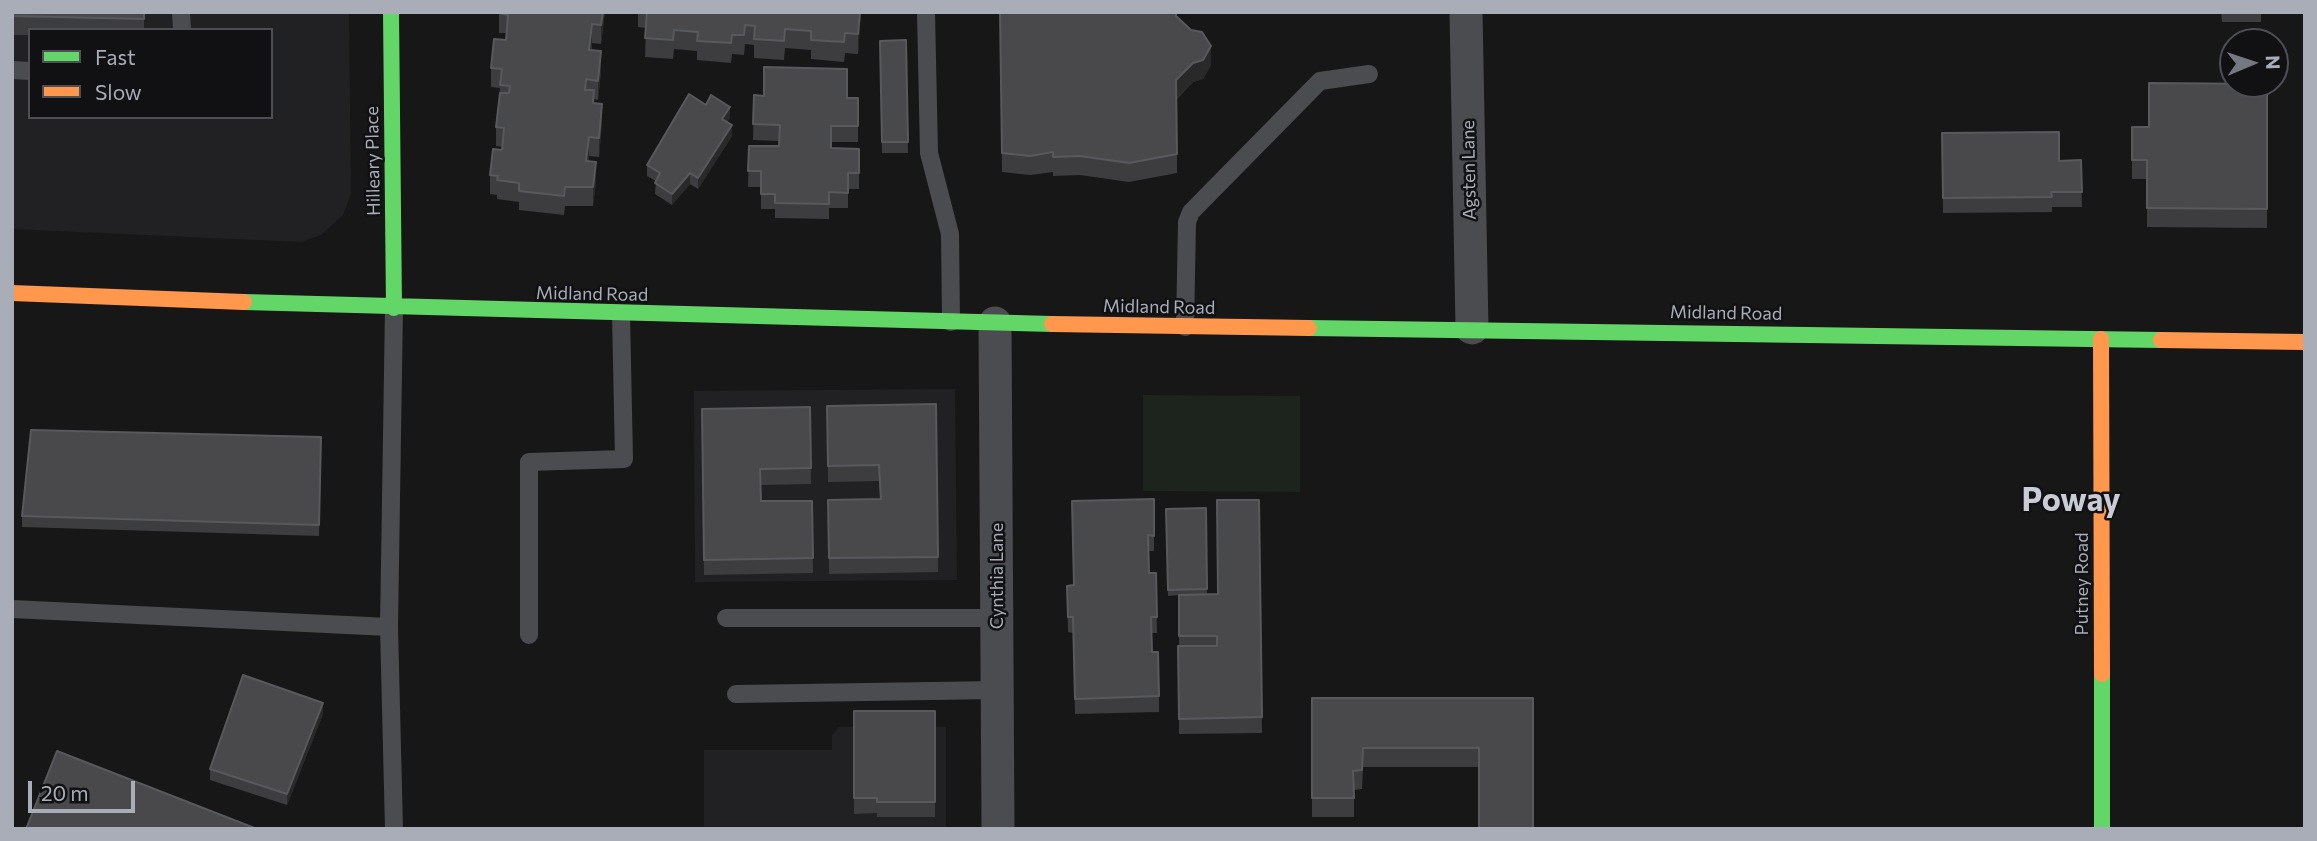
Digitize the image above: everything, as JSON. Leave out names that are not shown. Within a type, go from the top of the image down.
[{"type":"main road","name":"Hilleary Place","points":[[391,12],[394,308]]},
{"type":"main road","name":"Midland Road","points":[[12,293],[394,308],[995,323],[2305,342]]},
{"type":"main road","name":"Putney Road","points":[[2101,339],[2102,829]]},
{"type":"street","name":"Agsten Lane","points":[[1466,12],[1472,328]]},
{"type":"street","name":"Cynthia Lane","points":[[995,323],[998,829]]},
{"type":"lane","points":[[926,12],[929,153],[950,234],[951,322]]},
{"type":"lane","points":[[1185,327],[1187,222],[1191,212],[1320,81],[1369,74]]},
{"type":"lane","points":[[394,308],[389,627],[394,829]]},
{"type":"lane","points":[[529,635],[529,462],[624,459],[621,314]]},
{"type":"lane","points":[[12,609],[389,627]]},
{"type":"lane","points":[[726,618],[997,618]]},
{"type":"lane","points":[[736,694],[997,690]]},
{"type":"shaded area","points":[[12,12],[349,12],[351,193],[343,215],[321,235],[301,242],[12,229]]},
{"type":"shaded area","points":[[955,389],[957,580],[695,582],[694,391]]},
{"type":"shaded area","points":[[1143,395],[1300,396],[1300,492],[1143,491]]},
{"type":"shaded area","points":[[839,727],[946,727],[946,829],[704,829],[704,750],[832,750],[832,735]]},
{"type":"building","points":[[12,12],[144,12],[144,19],[12,16]]},
{"type":"building","points":[[499,12],[603,12],[601,25],[592,24],[589,50],[601,51],[598,81],[586,79],[585,90],[594,90],[593,103],[602,104],[599,138],[589,137],[586,161],[596,162],[593,187],[565,187],[564,196],[519,191],[519,183],[497,180],[498,176],[490,175],[493,149],[502,150],[504,128],[496,127],[500,93],[509,93],[510,86],[500,85],[502,69],[491,68],[494,39],[506,40],[508,15]]},
{"type":"building","points":[[647,12],[860,12],[858,34],[845,33],[844,42],[811,40],[811,31],[785,29],[784,41],[754,39],[755,26],[745,25],[744,35],[732,35],[731,43],[697,41],[698,32],[674,30],[673,40],[645,38]]},
{"type":"building","points":[[1000,12],[1176,12],[1176,16],[1191,30],[1202,32],[1211,46],[1203,60],[1193,63],[1176,80],[1177,154],[1129,163],[1080,156],[1053,157],[1053,152],[1030,156],[1002,153]]},
{"type":"building","points":[[906,40],[908,142],[882,142],[880,41]]},
{"type":"building","points":[[764,67],[847,69],[847,98],[858,98],[858,126],[831,126],[831,148],[859,149],[859,173],[848,173],[848,193],[829,192],[829,204],[775,203],[775,194],[761,194],[761,171],[748,171],[749,146],[779,146],[780,125],[753,124],[754,95],[764,96]]},
{"type":"building","points":[[2149,83],[2219,84],[2219,98],[2267,98],[2267,209],[2147,208],[2147,160],[2132,160],[2132,127],[2149,127]]},
{"type":"building","points":[[689,94],[706,105],[711,95],[730,107],[722,119],[732,125],[698,178],[690,173],[672,194],[655,183],[660,173],[647,165]]},
{"type":"building","points":[[2059,132],[2059,161],[2081,160],[2082,192],[2051,192],[2052,197],[1943,198],[1942,133]]},
{"type":"building","points":[[936,404],[938,557],[829,558],[828,500],[881,499],[879,465],[828,466],[827,406]]},
{"type":"building","points":[[810,407],[811,468],[760,469],[761,501],[812,501],[813,558],[704,560],[702,409]]},
{"type":"building","points":[[31,430],[321,437],[319,525],[22,516]]},
{"type":"building","points":[[1154,499],[1154,536],[1148,535],[1149,573],[1156,573],[1157,617],[1151,617],[1152,652],[1158,652],[1159,696],[1075,699],[1073,617],[1068,617],[1067,586],[1074,585],[1072,501]]},
{"type":"building","points":[[1217,500],[1259,500],[1262,717],[1179,719],[1178,646],[1217,646],[1217,636],[1179,636],[1179,595],[1218,594]]},
{"type":"building","points":[[1206,508],[1207,589],[1168,590],[1166,509]]},
{"type":"building","points":[[243,675],[323,703],[287,794],[210,769]]},
{"type":"building","points":[[1312,698],[1533,698],[1533,829],[1479,829],[1479,748],[1363,748],[1362,770],[1353,771],[1354,798],[1312,798]]},
{"type":"building","points":[[854,711],[935,711],[935,802],[877,802],[877,798],[854,798]]},
{"type":"building","points":[[57,751],[257,829],[26,829]]},
{"type":"traffic: fast","points":[[391,12],[394,308]]},
{"type":"traffic: fast","points":[[244,302],[1052,324]]},
{"type":"traffic: fast","points":[[1309,328],[2161,340]]},
{"type":"traffic: fast","points":[[2102,674],[2102,829]]},
{"type":"traffic: slow","points":[[12,293],[244,302]]},
{"type":"traffic: slow","points":[[1052,324],[1309,328]]},
{"type":"traffic: slow","points":[[2101,339],[2102,674]]},
{"type":"traffic: slow","points":[[2161,340],[2305,342]]},
{"type":"district","name":"Poway","points":[[2071,500]]}]
